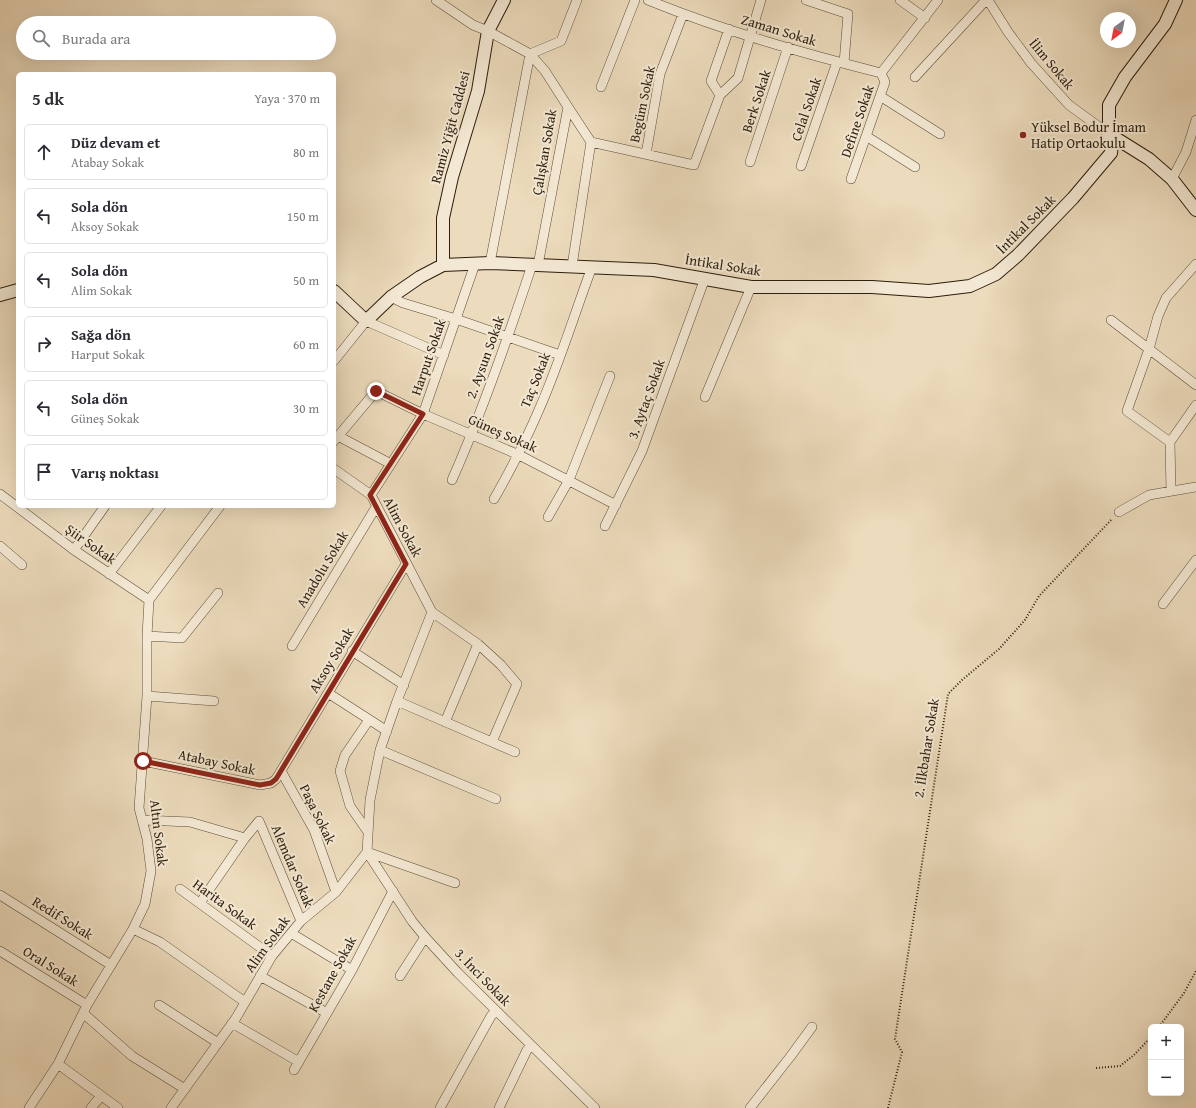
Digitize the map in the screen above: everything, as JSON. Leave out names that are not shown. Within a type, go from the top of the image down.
[{"type":"street","name":"Çalışkan Sokak","points":[[436,0],[473,25],[488,31],[530,54],[545,71],[568,107],[535,265]]},
{"type":"street","name":"Ramiz Yiğit Caddesi","points":[[443,265],[443,218],[452,177],[478,91],[488,31],[504,0]]},
{"type":"street","points":[[490,263],[530,54],[561,40],[577,0]]},
{"type":"street","points":[[601,87],[635,0]]},
{"type":"street","name":"Zaman Sokak","points":[[648,0],[683,14],[750,36],[840,63],[881,73]]},
{"type":"street","points":[[591,142],[694,165],[720,95],[738,78],[761,0]]},
{"type":"street","name":"Celal Sokak","points":[[801,166],[840,63],[848,14],[806,0]]},
{"type":"street","points":[[900,0],[925,18]]},
{"type":"street","points":[[881,73],[938,0]]},
{"type":"street","points":[[915,77],[987,0]]},
{"type":"street","name":"İlim Sokak","points":[[987,0],[1031,63],[1069,105],[1109,134]]},
{"type":"street","name":"İntikal Sokak","points":[[366,321],[391,297],[420,277],[443,265],[490,263],[654,270],[751,287],[872,287],[929,291],[970,286],[996,274],[1018,255],[1074,198],[1111,153],[1112,144],[1109,134],[1109,105],[1125,77],[1165,24],[1176,0]]},
{"type":"street","name":"Begüm Sokak","points":[[646,154],[660,74],[683,14]]},
{"type":"street","points":[[720,95],[711,81],[729,29]]},
{"type":"street","name":"Berk Sokak","points":[[750,162],[788,47]]},
{"type":"street","name":"Define Sokak","points":[[851,179],[886,82],[881,73]]},
{"type":"street","points":[[880,96],[940,134]]},
{"type":"street","points":[[568,107],[591,142],[572,266]]},
{"type":"street","points":[[1172,179],[1186,152],[1196,120]]},
{"type":"street","points":[[1109,134],[1149,159],[1172,179],[1196,210]]},
{"type":"street","points":[[866,136],[915,167]]},
{"type":"street","name":"Harput Sokak","points":[[370,495],[423,414],[475,264]]},
{"type":"street","points":[[1170,442],[1127,411],[1149,349],[1158,316],[1166,298],[1196,264]]},
{"type":"street","name":"2. Aysun Sokak","points":[[452,480],[472,435],[535,265]]},
{"type":"street","name":"Taç Sokak","points":[[494,499],[519,455],[538,411],[592,267]]},
{"type":"street","name":"3. Aytaç Sokak","points":[[605,526],[642,451],[705,278]]},
{"type":"street","points":[[705,397],[751,287]]},
{"type":"street","points":[[0,295],[16,291]]},
{"type":"street","points":[[336,293],[366,321],[444,355]]},
{"type":"street","points":[[391,297],[403,303],[456,319],[560,355]]},
{"type":"street","points":[[1110,320],[1196,385]]},
{"type":"street","points":[[336,359],[366,321]]},
{"type":"street","points":[[548,517],[569,480],[610,376]]},
{"type":"street","name":"Güneş Sokak","points":[[336,438],[376,391],[423,414],[519,455],[616,505]]},
{"type":"street","points":[[1171,491],[1170,442],[1196,406]]},
{"type":"street","points":[[336,438],[391,464]]},
{"type":"street","name":"Alim Sokak","points":[[336,470],[370,495],[432,612],[478,644],[501,665],[517,684],[492,742]]},
{"type":"street","points":[[1118,512],[1149,495],[1192,488],[1196,496]]},
{"type":"street","name":"Şiir Sokak","points":[[0,494],[16,506]]},
{"type":"street","name":"Anadolu Sokak","points":[[292,646],[376,507]]},
{"type":"street","name":"Şiir Sokak","points":[[18,508],[74,550],[149,600]]},
{"type":"street","points":[[74,550],[104,508]]},
{"type":"street","points":[[109,574],[159,508]]},
{"type":"street","points":[[149,600],[218,508]]},
{"type":"street","points":[[0,546],[22,565]]},
{"type":"street","points":[[1163,604],[1196,560]]},
{"type":"street","name":"Aksoy Sokak","points":[[281,771],[352,651],[406,564]]},
{"type":"street","points":[[147,636],[182,638],[218,593]]},
{"type":"street","name":"Altın Sokak","points":[[29,1108],[58,1064],[85,1009],[133,929],[145,904],[151,871],[147,839],[139,808],[147,696],[147,636],[149,600]]},
{"type":"street","points":[[432,612],[397,701],[380,750],[370,800],[367,852],[455,883]]},
{"type":"street","points":[[445,722],[478,644]]},
{"type":"street","points":[[352,651],[404,685]]},
{"type":"street","points":[[328,693],[387,731]]},
{"type":"street","points":[[147,696],[214,701]]},
{"type":"street","points":[[397,701],[516,752]]},
{"type":"street","points":[[368,832],[350,806],[340,771],[345,755],[369,720]]},
{"type":"street","points":[[380,750],[496,799]]},
{"type":"street","name":"Atabay Sokak","points":[[143,761],[260,785],[271,783],[276,779],[281,771]]},
{"type":"street","name":"Paşa Sokak","points":[[281,771],[314,830],[336,892]]},
{"type":"street","points":[[143,820],[190,822],[245,838],[200,903]]},
{"type":"street","name":"Alemdar Sokak","points":[[245,838],[259,821],[301,921]]},
{"type":"street","name":"Alim Sokak","points":[[172,1108],[232,1023],[272,956],[301,921],[336,892],[367,852]]},
{"type":"street","name":"3. İnci Sokak","points":[[367,852],[412,921],[425,936],[458,973],[595,1108]]},
{"type":"street","name":"Harita Sokak","points":[[180,889],[272,956]]},
{"type":"street","name":"Kestane Sokak","points":[[232,1023],[296,1066],[352,970],[393,891]]},
{"type":"street","name":"Redif Sokak","points":[[0,895],[111,965]]},
{"type":"street","points":[[133,929],[160,942],[245,1002]]},
{"type":"street","points":[[291,933],[352,970]]},
{"type":"street","points":[[400,976],[425,936]]},
{"type":"street","name":"Oral Sokak","points":[[0,951],[85,1009],[132,1056],[185,1089]]},
{"type":"street","points":[[260,976],[327,1013]]},
{"type":"street","points":[[159,1005],[218,1043]]},
{"type":"street","points":[[440,1108],[491,1016],[496,1010]]},
{"type":"street","points":[[750,1108],[812,1027]]},
{"type":"street","points":[[499,1108],[527,1050],[531,1045]]},
{"type":"street","points":[[58,1064],[118,1108]]},
{"type":"street","points":[[92,1108],[101,1096]]},
{"type":"path","name":"2. İlkbahar Sokak","points":[[888,1108],[902,1052],[895,1039],[948,694],[962,680],[999,649],[1025,620],[1039,596],[1118,512]]},
{"type":"path","points":[[1161,1024],[1184,993],[1195,976],[1196,971]]},
{"type":"path","points":[[1096,1068],[1120,1066],[1134,1055],[1148,1040]]},
{"type":"place","name":"Yüksel Bodur İmam Hatip Ortaokulu","points":[[1023,135]]},
{"type":"route","points":[[143,761],[260,785],[271,783],[276,779],[406,564],[370,495],[423,414],[376,391]]}]
